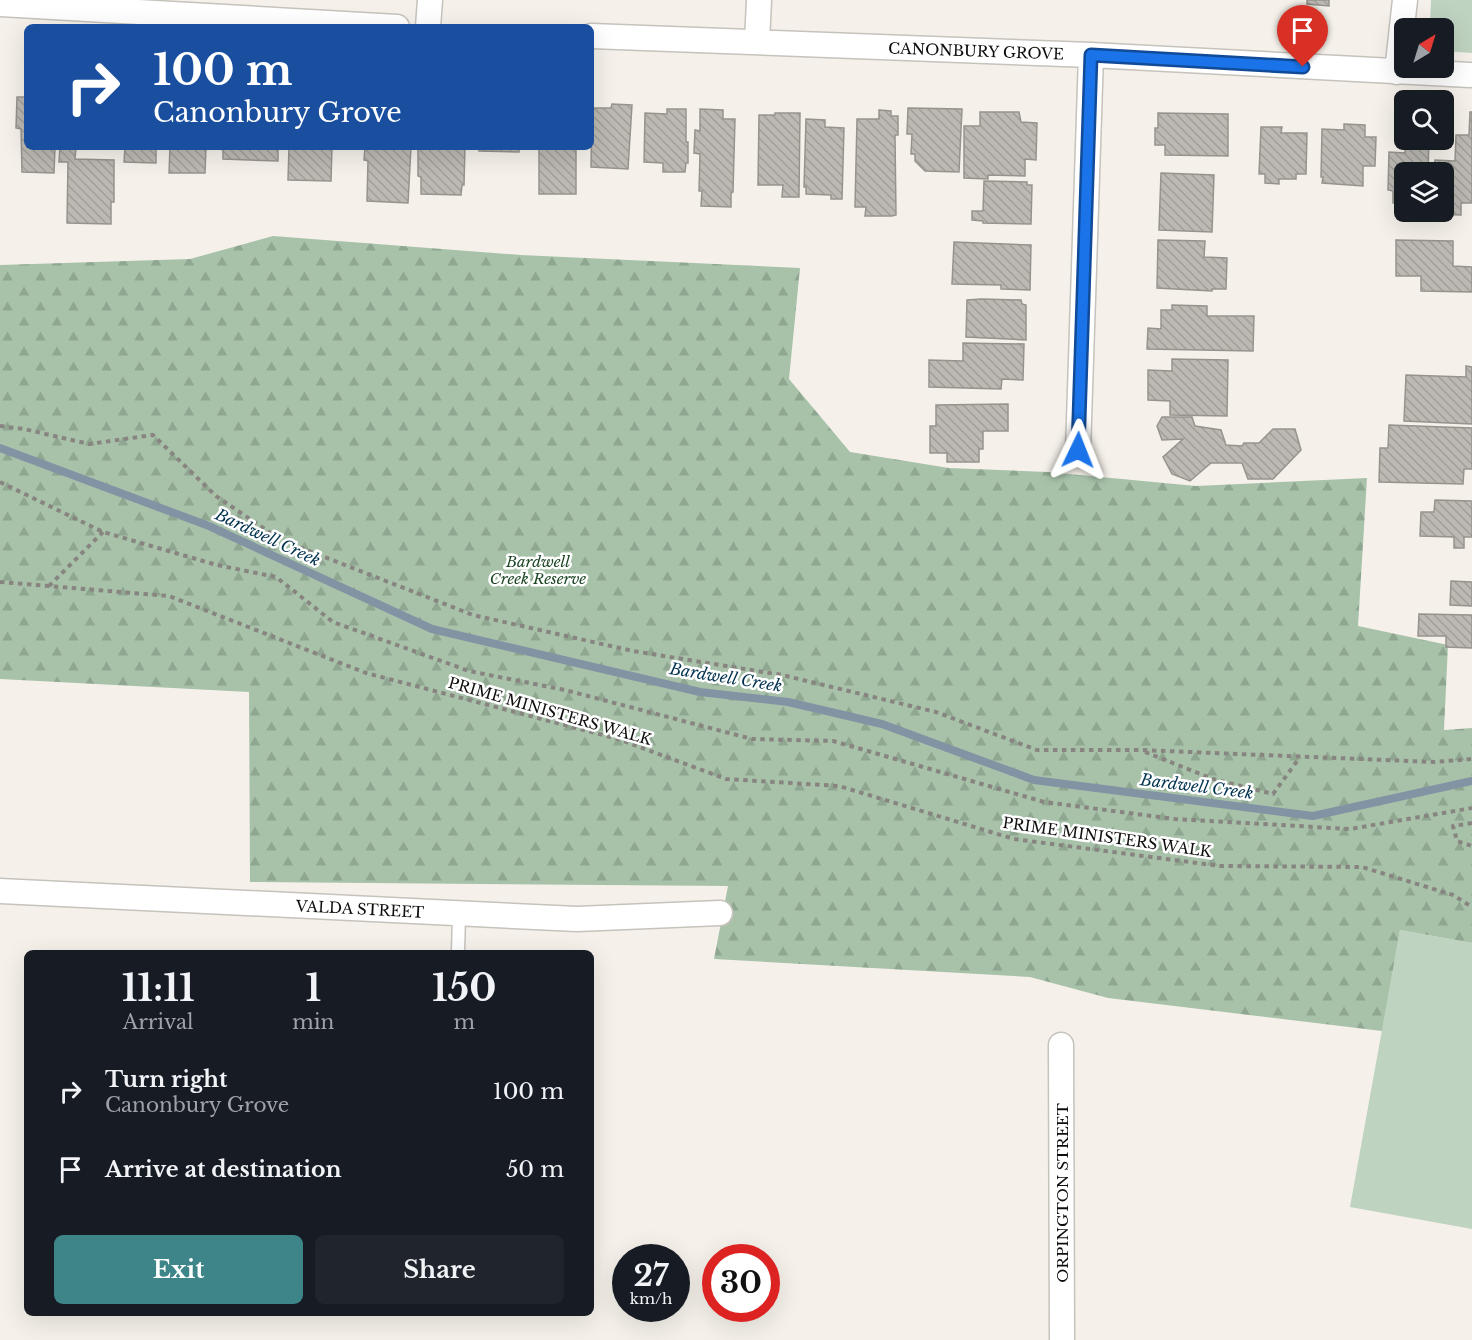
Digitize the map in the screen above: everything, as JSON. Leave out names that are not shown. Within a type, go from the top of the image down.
[{"type":"street","points":[[428,24],[430,0]]},
{"type":"street","points":[[757,42],[759,0]]},
{"type":"street","points":[[1403,18],[1405,0]]},
{"type":"street","points":[[0,4],[345,24]]},
{"type":"street","name":"CANONBURY GROVE","points":[[594,36],[1091,55],[1394,72]]},
{"type":"street","points":[[1078,450],[1091,55]]},
{"type":"street","name":"CANONBURY GROVE","points":[[1454,74],[1470,75]]},
{"type":"street","name":"VALDA STREET","points":[[0,891],[577,919],[720,913]]},
{"type":"street","name":"ORPINGTON STREET","points":[[1061,1046],[1062,1340]]},
{"type":"lane","points":[[458,950],[459,914]]},
{"type":"path","points":[[0,426],[24,429],[89,444],[153,435],[216,496],[281,540],[472,615],[633,651],[782,675],[936,712],[1037,750],[1141,750],[1434,762],[1472,759]]},
{"type":"path","points":[[0,482],[103,532],[217,565],[276,577],[333,622],[469,671],[565,690],[752,739],[833,741],[1044,802],[1175,819],[1350,829],[1472,808]]},
{"type":"path","points":[[49,586],[103,532]]},
{"type":"path","name":"PRIME MINISTERS WALK","points":[[0,582],[169,596],[366,673],[618,739],[726,779],[839,786],[1014,839],[1220,866],[1362,867],[1453,895],[1472,907]]},
{"type":"path","points":[[1141,750],[1213,778],[1272,794],[1300,757]]},
{"type":"path","points":[[1472,823],[1453,826],[1457,841],[1472,846]]},
{"type":"green space","points":[[1431,0],[1472,0],[1472,53],[1454,52],[1454,18],[1430,18]]},
{"type":"green space","name":"Bardwell Creek Reserve","points":[[273,236],[521,255],[800,268],[789,379],[850,452],[949,468],[1048,472],[1196,486],[1367,478],[1358,626],[1448,645],[1444,730],[1472,728],[1472,943],[1400,930],[1382,1031],[1108,998],[1030,977],[714,959],[728,886],[250,882],[249,692],[0,679],[0,265],[190,259]]},
{"type":"green space","points":[[1400,930],[1472,943],[1472,1229],[1350,1207]]},
{"type":"building","points":[[1307,0],[1329,0],[1329,6],[1307,4]]},
{"type":"building","points":[[17,97],[24,97],[24,150],[55,150],[54,173],[22,172],[21,129],[16,128]]},
{"type":"building","points":[[612,104],[632,105],[628,169],[591,167],[591,150],[594,150],[594,108],[611,108]]},
{"type":"building","points":[[908,108],[962,109],[959,172],[925,171],[915,161],[915,154],[911,154],[912,134],[907,134]]},
{"type":"building","points":[[667,109],[686,109],[688,163],[686,163],[685,172],[663,172],[663,163],[644,162],[645,113],[667,114]]},
{"type":"building","points":[[700,109],[723,110],[723,119],[735,119],[731,207],[701,206],[700,154],[694,153],[695,130],[700,131]]},
{"type":"building","points":[[879,110],[891,111],[891,116],[898,116],[898,135],[895,135],[896,215],[865,216],[866,207],[855,207],[857,119],[879,119]]},
{"type":"building","points":[[980,112],[1019,112],[1021,122],[1037,123],[1036,160],[1025,159],[1025,176],[988,175],[988,179],[964,178],[964,126],[980,126]]},
{"type":"building","points":[[1470,112],[1472,112],[1472,203],[1461,203],[1461,215],[1454,215],[1454,162],[1435,162],[1435,160],[1455,161],[1456,135],[1469,135]]},
{"type":"building","points":[[775,113],[800,113],[799,197],[782,197],[783,185],[758,185],[759,115],[775,115]]},
{"type":"building","points":[[1158,113],[1228,114],[1228,156],[1165,155],[1165,145],[1155,145]]},
{"type":"building","points":[[806,119],[825,120],[825,127],[844,128],[842,199],[831,199],[831,195],[806,194],[806,187],[804,187]]},
{"type":"building","points":[[1344,124],[1365,125],[1365,137],[1376,137],[1375,166],[1363,166],[1363,186],[1322,183],[1322,129],[1344,130]]},
{"type":"building","points":[[1261,127],[1282,127],[1281,133],[1307,133],[1306,174],[1296,174],[1296,179],[1279,179],[1279,184],[1265,183],[1265,174],[1259,174]]},
{"type":"building","points":[[60,150],[76,150],[75,159],[114,160],[114,202],[111,202],[111,224],[67,223],[68,162],[59,162]]},
{"type":"building","points":[[125,150],[156,150],[156,163],[124,162]]},
{"type":"building","points":[[170,150],[206,150],[205,173],[169,173]]},
{"type":"building","points":[[223,150],[278,150],[278,161],[223,159]]},
{"type":"building","points":[[289,150],[332,150],[331,181],[288,180]]},
{"type":"building","points":[[365,150],[411,150],[408,203],[367,201],[368,161],[364,160]]},
{"type":"building","points":[[418,150],[465,150],[464,185],[462,185],[461,195],[421,194],[421,177],[418,176]]},
{"type":"building","points":[[519,150],[519,152],[479,151]]},
{"type":"building","points":[[539,150],[576,150],[576,194],[539,194]]},
{"type":"building","points":[[1405,150],[1429,150],[1428,162],[1394,162],[1393,203],[1393,191],[1388,190],[1389,152],[1405,153]]},
{"type":"building","points":[[1161,173],[1214,175],[1212,232],[1159,230]]},
{"type":"building","points":[[984,181],[1027,182],[1027,185],[1032,185],[1031,224],[983,223],[983,221],[972,220],[972,211],[983,211]]},
{"type":"building","points":[[1158,240],[1205,241],[1204,257],[1227,258],[1226,289],[1212,289],[1212,291],[1157,288]]},
{"type":"building","points":[[1396,240],[1453,241],[1453,266],[1472,267],[1472,292],[1421,291],[1421,276],[1396,276]]},
{"type":"building","points":[[954,242],[1031,245],[1030,290],[1001,289],[1001,285],[952,284]]},
{"type":"building","points":[[967,300],[1021,300],[1022,304],[1026,305],[1026,340],[966,337]]},
{"type":"building","points":[[1172,305],[1207,306],[1207,316],[1254,316],[1253,351],[1147,349],[1148,328],[1161,329],[1161,310],[1172,310]]},
{"type":"building","points":[[963,343],[1024,344],[1023,380],[1002,379],[1001,389],[929,387],[929,360],[963,361]]},
{"type":"building","points":[[1172,359],[1228,360],[1227,416],[1170,415],[1170,401],[1148,400],[1148,370],[1172,371]]},
{"type":"building","points":[[1466,366],[1472,367],[1472,424],[1404,421],[1406,375],[1466,377]]},
{"type":"building","points":[[1008,404],[1008,431],[983,431],[983,449],[979,449],[979,462],[947,462],[947,453],[930,453],[930,426],[936,426],[936,405]]},
{"type":"building","points":[[1162,417],[1192,417],[1195,426],[1221,430],[1226,445],[1242,446],[1244,443],[1259,443],[1273,429],[1295,429],[1301,450],[1273,479],[1248,479],[1242,463],[1211,463],[1190,481],[1172,474],[1163,457],[1183,439],[1162,440],[1157,426]]},
{"type":"building","points":[[1389,425],[1472,428],[1472,469],[1464,469],[1463,484],[1379,482],[1380,448],[1388,448]]},
{"type":"building","points":[[1435,500],[1472,501],[1472,537],[1464,537],[1464,548],[1454,548],[1454,537],[1420,536],[1421,512],[1434,512]]},
{"type":"building","points":[[1451,581],[1472,582],[1472,606],[1450,605]]},
{"type":"building","points":[[1419,614],[1472,615],[1472,648],[1446,647],[1446,636],[1418,636]]},
{"type":"waterway","name":"Bardwell Creek","points":[[0,448],[209,526],[432,629],[700,692],[788,702],[882,724],[1034,780],[1313,816],[1472,781]]},
{"type":"route","points":[[1078,450],[1091,55],[1303,67]]}]
